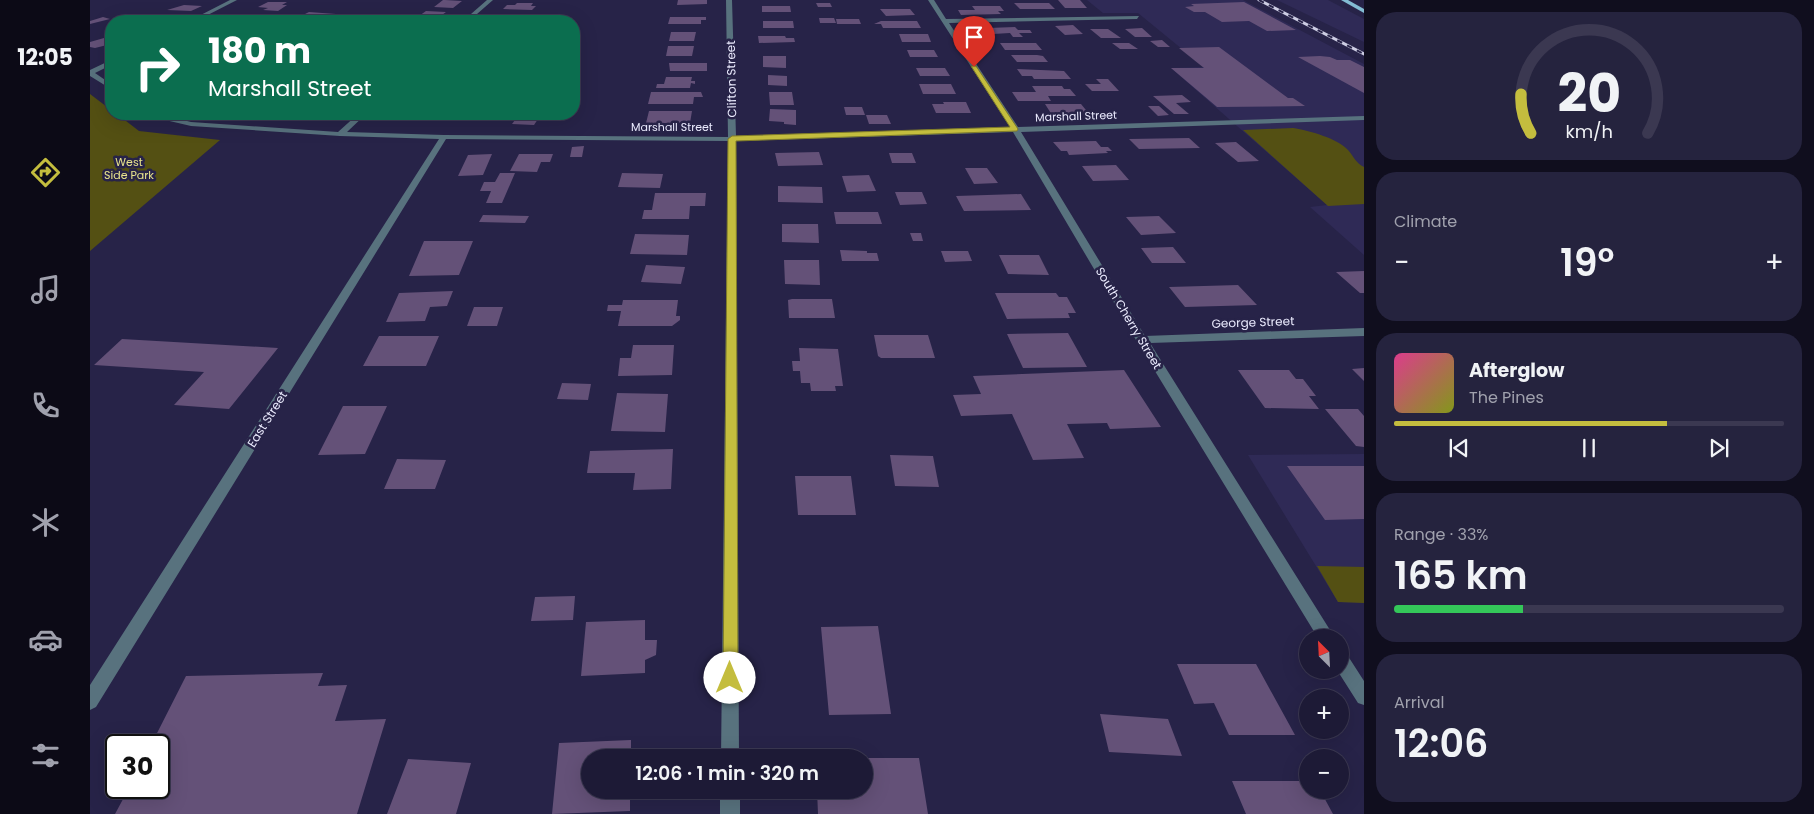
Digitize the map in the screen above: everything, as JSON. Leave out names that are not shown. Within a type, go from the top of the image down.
[{"type":"main road","points":[[1344,0],[1364,11]]},
{"type":"street","points":[[204,15],[234,0]]},
{"type":"street","points":[[473,15],[490,0]]},
{"type":"street","name":"Clifton Street","points":[[729,0],[732,139],[730,749]]},
{"type":"street","name":"South Cherry Street","points":[[931,0],[1015,129],[1142,340],[1321,629]]},
{"type":"street","points":[[943,21],[1137,17]]},
{"type":"street","points":[[105,65],[90,73],[105,83]]},
{"type":"street","name":"Marshall Street","points":[[175,120],[191,124],[340,134],[444,137],[732,139],[1364,118]]},
{"type":"street","points":[[340,134],[355,120]]},
{"type":"street","name":"East Street","points":[[90,701],[444,137]]},
{"type":"street","name":"George Street","points":[[1142,340],[1364,332]]},
{"type":"street","points":[[1349,673],[1364,697]]},
{"type":"street","points":[[730,799],[730,814]]},
{"type":"shaded area","points":[[1087,0],[1243,0],[1364,64],[1364,255],[1310,207],[1327,205],[1171,68],[1204,67],[1138,13],[1103,13]]},
{"type":"shaded area","points":[[1277,0],[1328,0],[1364,19],[1364,42]]},
{"type":"shaded area","points":[[1364,454],[1364,603],[1338,602],[1248,455]]},
{"type":"green space","name":"West Side Park","points":[[90,94],[105,105],[105,120],[125,120],[139,131],[220,140],[90,251]]},
{"type":"green space","points":[[1293,128],[1315,133],[1337,142],[1348,150],[1357,162],[1364,167],[1364,204],[1328,206],[1243,130]]},
{"type":"green space","points":[[1317,566],[1364,567],[1364,603],[1338,602]]},
{"type":"building","points":[[443,0],[462,1],[453,8],[434,7]]},
{"type":"building","points":[[678,0],[707,0],[707,4],[677,5]]},
{"type":"building","points":[[1058,0],[1080,0],[1087,8],[1065,8]]},
{"type":"building","points":[[268,2],[287,2],[282,5],[287,5],[278,11],[263,10],[268,8],[258,7]]},
{"type":"building","points":[[1244,2],[1296,30],[1267,31],[1249,21],[1222,22],[1205,12],[1194,12],[1185,7],[1194,6],[1191,4]]},
{"type":"building","points":[[517,3],[533,3],[531,6],[536,6],[532,10],[503,9],[507,5],[515,5]]},
{"type":"building","points":[[816,3],[830,3],[832,7],[818,7]]},
{"type":"building","points":[[1014,3],[1049,3],[1055,9],[1020,9]]},
{"type":"building","points":[[184,5],[202,6],[191,11],[167,10]]},
{"type":"building","points":[[762,6],[790,6],[791,12],[762,12]]},
{"type":"building","points":[[972,6],[1000,6],[1004,11],[998,11],[1001,14],[961,15],[958,10],[975,10]]},
{"type":"building","points":[[880,9],[910,9],[915,15],[886,16]]},
{"type":"building","points":[[426,11],[446,12],[442,15],[420,15]]},
{"type":"building","points":[[309,12],[336,14],[334,15],[303,15]]},
{"type":"building","points":[[670,17],[706,17],[706,20],[701,20],[701,24],[668,24]]},
{"type":"building","points":[[105,18],[105,20],[90,24],[90,21]]},
{"type":"building","points":[[819,18],[834,18],[836,23],[820,23]]},
{"type":"building","points":[[836,19],[859,19],[861,24],[837,24]]},
{"type":"building","points":[[763,21],[793,21],[794,28],[763,28]]},
{"type":"building","points":[[881,21],[917,21],[921,28],[883,28],[881,24],[874,24]]},
{"type":"building","points":[[1073,25],[1083,34],[1065,35],[1055,26]]},
{"type":"building","points":[[1015,27],[1018,30],[1030,30],[1032,33],[1019,33],[1023,37],[1013,37],[1010,33],[993,34],[988,28]]},
{"type":"building","points":[[1142,28],[1152,37],[1135,37],[1125,29]]},
{"type":"building","points":[[1090,29],[1108,29],[1121,38],[1101,38]]},
{"type":"building","points":[[671,32],[696,32],[694,41],[669,41]]},
{"type":"building","points":[[899,34],[928,34],[931,42],[902,42]]},
{"type":"building","points":[[758,36],[785,36],[786,38],[794,38],[795,42],[759,43]]},
{"type":"building","points":[[105,38],[105,46],[90,47],[90,42]]},
{"type":"building","points":[[1162,40],[1170,47],[1158,47],[1150,41]]},
{"type":"building","points":[[1000,43],[1036,43],[1042,50],[1005,50]]},
{"type":"building","points":[[1112,43],[1129,43],[1138,49],[1120,49]]},
{"type":"building","points":[[668,46],[694,46],[692,56],[666,56]]},
{"type":"building","points":[[1219,47],[1288,98],[1293,98],[1305,106],[1217,107],[1171,68],[1204,68],[1179,48]]},
{"type":"building","points":[[907,50],[934,50],[938,57],[910,57]]},
{"type":"building","points":[[1011,55],[1043,56],[1048,62],[1017,62]]},
{"type":"building","points":[[763,56],[786,56],[786,68],[763,67]]},
{"type":"building","points":[[1320,56],[1337,60],[1350,60],[1364,67],[1364,93],[1298,57]]},
{"type":"building","points":[[669,63],[707,63],[707,71],[670,71]]},
{"type":"building","points":[[916,68],[945,68],[950,76],[920,76]]},
{"type":"building","points":[[1017,69],[1064,71],[1071,79],[1034,79],[1032,76],[1022,76]]},
{"type":"building","points":[[768,75],[787,76],[787,86],[768,85]]},
{"type":"building","points":[[666,77],[692,77],[691,81],[695,81],[695,84],[691,83],[690,88],[656,88],[657,84],[664,84]]},
{"type":"building","points":[[1096,79],[1108,79],[1119,91],[1092,91],[1085,84],[1101,84]]},
{"type":"building","points":[[919,84],[951,84],[956,94],[923,94]]},
{"type":"building","points":[[1032,86],[1062,86],[1064,89],[1070,89],[1076,96],[1048,96],[1051,101],[1018,101],[1012,92],[1036,92]]},
{"type":"building","points":[[651,92],[701,92],[703,97],[694,97],[693,104],[648,104]]},
{"type":"building","points":[[769,92],[792,92],[794,105],[770,105]]},
{"type":"building","points":[[1182,95],[1191,102],[1176,103],[1189,114],[1174,114],[1153,96]]},
{"type":"building","points":[[943,102],[966,102],[971,113],[936,113],[932,104],[944,104]]},
{"type":"building","points":[[1045,104],[1081,104],[1090,115],[1052,115]]},
{"type":"building","points":[[1148,106],[1159,106],[1169,115],[1158,116]]},
{"type":"building","points":[[844,107],[862,107],[865,115],[846,115]]},
{"type":"building","points":[[770,109],[796,110],[796,125],[769,121]]},
{"type":"building","points":[[649,111],[692,111],[690,123],[646,123]]},
{"type":"building","points":[[866,115],[887,115],[891,124],[869,124]]},
{"type":"building","points":[[515,120],[537,120],[534,125],[512,124]]},
{"type":"building","points":[[1189,138],[1200,148],[1139,149],[1129,139]]},
{"type":"building","points":[[1096,141],[1101,147],[1108,147],[1112,151],[1106,151],[1108,153],[1069,155],[1067,151],[1061,151],[1053,142]]},
{"type":"building","points":[[1236,142],[1259,161],[1238,162],[1215,143]]},
{"type":"building","points":[[584,146],[582,157],[570,157],[572,147]]},
{"type":"building","points":[[819,152],[823,165],[778,166],[775,153]]},
{"type":"building","points":[[889,153],[912,153],[916,163],[892,163]]},
{"type":"building","points":[[492,154],[483,175],[458,176],[468,155]]},
{"type":"building","points":[[519,154],[553,154],[550,162],[541,162],[537,172],[510,171]]},
{"type":"building","points":[[1116,165],[1129,180],[1093,181],[1082,166]]},
{"type":"building","points":[[965,168],[987,168],[998,183],[974,184]]},
{"type":"building","points":[[500,173],[515,173],[502,203],[486,203],[491,191],[480,191],[484,182],[495,182]]},
{"type":"building","points":[[622,173],[663,174],[660,188],[618,187]]},
{"type":"building","points":[[869,175],[876,191],[847,192],[842,176]]},
{"type":"building","points":[[778,186],[822,187],[823,203],[778,202]]},
{"type":"building","points":[[895,192],[922,192],[927,204],[900,205]]},
{"type":"building","points":[[655,193],[706,193],[705,206],[690,206],[689,219],[642,219],[644,210],[652,210]]},
{"type":"building","points":[[1021,194],[1031,210],[964,211],[956,196]]},
{"type":"building","points":[[834,212],[878,212],[882,224],[836,224]]},
{"type":"building","points":[[483,215],[529,216],[525,223],[479,222]]},
{"type":"building","points":[[1159,216],[1176,233],[1141,235],[1126,217]]},
{"type":"building","points":[[782,224],[818,224],[819,243],[782,242]]},
{"type":"building","points":[[910,233],[921,233],[923,241],[913,241]]},
{"type":"building","points":[[635,234],[689,235],[687,255],[630,254]]},
{"type":"building","points":[[424,241],[473,241],[459,275],[409,276]]},
{"type":"building","points":[[1173,247],[1186,263],[1152,263],[1141,248]]},
{"type":"building","points":[[840,250],[877,253],[879,261],[842,261]]},
{"type":"building","points":[[941,251],[968,251],[972,261],[945,262]]},
{"type":"building","points":[[999,255],[1039,255],[1049,275],[1008,274]]},
{"type":"building","points":[[784,260],[819,260],[820,285],[785,284]]},
{"type":"building","points":[[646,265],[685,267],[681,284],[641,282]]},
{"type":"building","points":[[1364,271],[1364,293],[1360,293],[1336,272]]},
{"type":"building","points":[[1238,285],[1257,305],[1185,307],[1169,287]]},
{"type":"building","points":[[453,291],[447,306],[430,307],[425,321],[386,322],[399,293]]},
{"type":"building","points":[[995,293],[1056,293],[1059,297],[1067,297],[1076,313],[1068,313],[1070,318],[1007,319]]},
{"type":"building","points":[[832,299],[835,318],[789,318],[788,300]]},
{"type":"building","points":[[623,300],[678,300],[676,316],[680,316],[680,320],[672,326],[618,326],[621,311],[607,311],[608,305],[622,305]]},
{"type":"building","points":[[474,307],[503,307],[497,326],[467,326]]},
{"type":"building","points":[[1068,333],[1087,367],[1023,368],[1007,334]]},
{"type":"building","points":[[874,335],[928,335],[935,358],[881,358],[878,356]]},
{"type":"building","points":[[379,336],[439,336],[426,366],[363,366]]},
{"type":"building","points":[[122,339],[278,348],[229,409],[174,405],[204,372],[94,365]]},
{"type":"building","points":[[633,345],[674,345],[672,375],[618,376],[620,358],[631,358]]},
{"type":"building","points":[[799,348],[838,349],[843,386],[835,386],[836,391],[811,391],[810,383],[801,383],[800,371],[793,371],[792,361],[800,361]]},
{"type":"building","points":[[1364,368],[1364,381],[1352,369]]},
{"type":"building","points":[[1124,370],[1161,427],[1110,429],[1107,423],[1067,424],[1084,458],[1033,460],[1012,414],[961,416],[953,395],[981,394],[973,376]]},
{"type":"building","points":[[1238,370],[1289,370],[1296,379],[1303,379],[1316,396],[1309,396],[1319,409],[1265,408]]},
{"type":"building","points":[[562,383],[591,384],[588,400],[557,399]]},
{"type":"building","points":[[617,393],[668,394],[665,432],[611,431]]},
{"type":"building","points":[[343,406],[387,406],[365,454],[318,455]]},
{"type":"building","points":[[1325,409],[1358,409],[1364,416],[1364,447],[1356,446]]},
{"type":"building","points":[[673,449],[671,489],[633,490],[635,473],[587,473],[590,451]]},
{"type":"building","points":[[890,455],[933,456],[939,487],[895,486]]},
{"type":"building","points":[[397,459],[446,460],[435,489],[384,489]]},
{"type":"building","points":[[1287,466],[1364,466],[1364,519],[1325,520]]},
{"type":"building","points":[[795,476],[851,476],[856,515],[798,515]]},
{"type":"building","points":[[575,596],[573,620],[531,621],[535,597]]},
{"type":"building","points":[[645,620],[645,640],[657,640],[656,655],[645,660],[645,673],[581,676],[586,622]]},
{"type":"building","points":[[878,626],[891,714],[829,715],[821,627]]},
{"type":"building","points":[[1177,664],[1256,664],[1295,735],[1229,735],[1214,703],[1194,704]]},
{"type":"building","points":[[323,673],[318,686],[347,685],[335,721],[386,719],[357,814],[115,814],[123,799],[170,799],[170,734],[157,734],[186,676]]},
{"type":"building","points":[[1100,714],[1168,719],[1182,756],[1109,752]]},
{"type":"building","points":[[631,740],[631,749],[581,749],[581,799],[630,799],[630,811],[552,814],[559,743]]},
{"type":"building","points":[[873,758],[919,758],[928,814],[818,814],[817,799],[873,799]]},
{"type":"building","points":[[408,759],[471,763],[456,814],[387,814]]},
{"type":"building","points":[[1232,781],[1299,781],[1299,799],[1325,799],[1333,814],[1246,814]]},
{"type":"railway","points":[[1259,0],[1364,54]]},
{"type":"route","points":[[730,678],[732,139],[1015,129],[974,67]]}]
